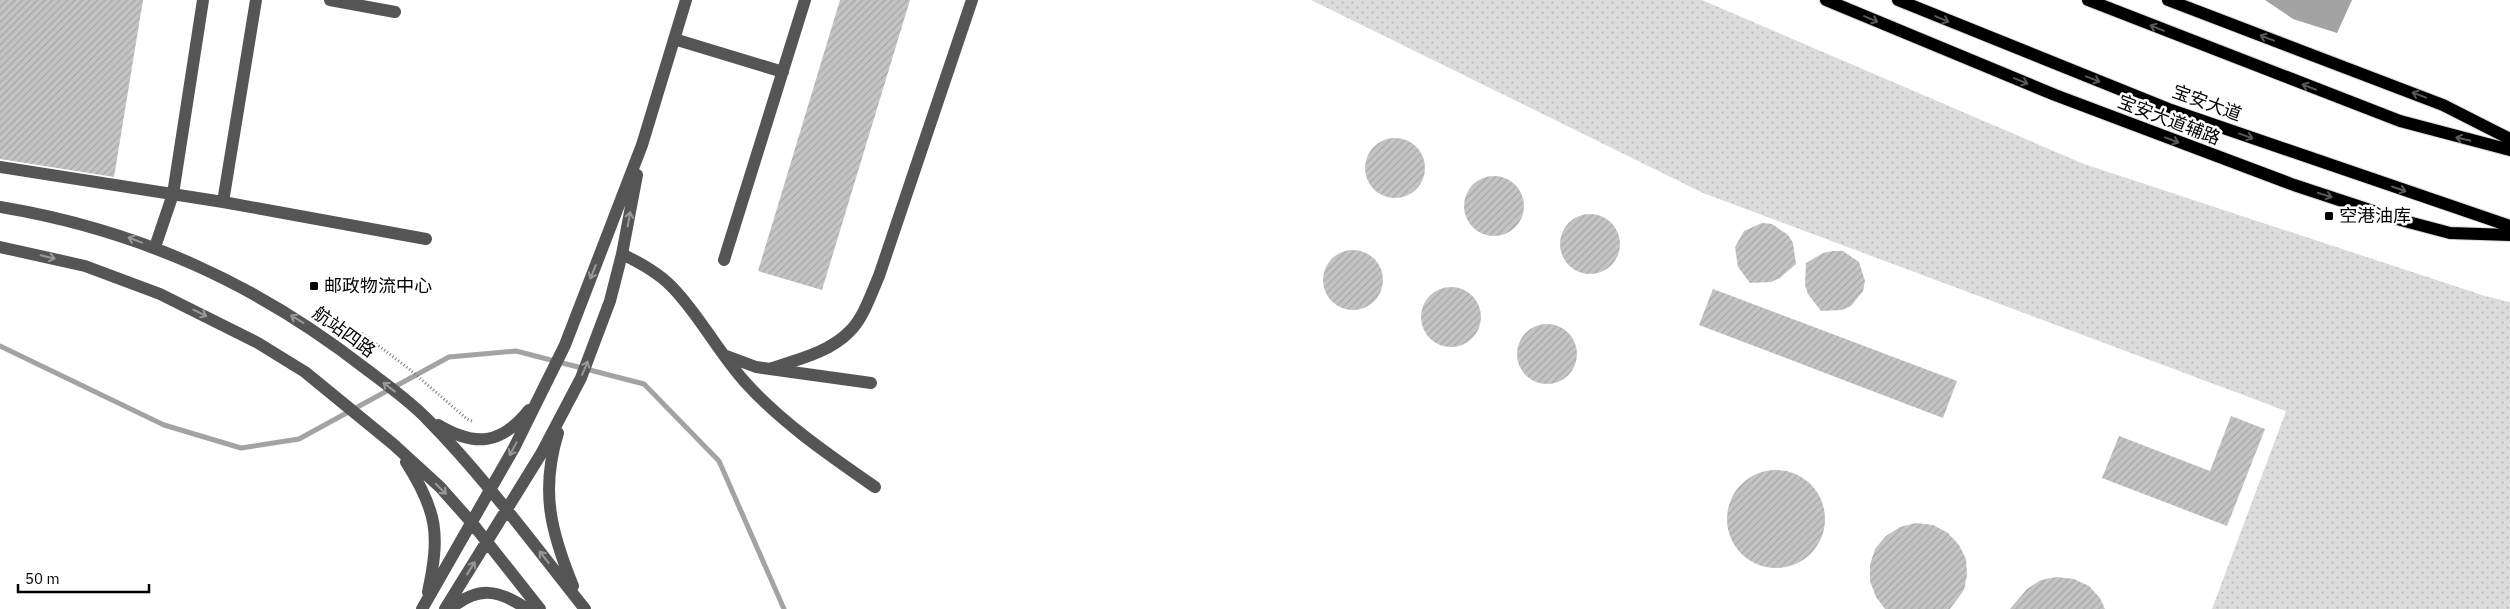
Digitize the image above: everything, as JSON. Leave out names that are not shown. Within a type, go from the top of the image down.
[{"type":"main road","name":"宝安大道辅路","points":[[1826,0],[2055,95],[2294,185],[2397,219],[2450,233],[2510,235]]},
{"type":"main road","name":"宝安大道","points":[[1898,0],[2172,110],[2510,226]]},
{"type":"main road","points":[[2088,0],[2400,121],[2510,150]]},
{"type":"main road","points":[[2168,0],[2443,105],[2510,139]]},
{"type":"street","points":[[155,248],[173,194],[203,0]]},
{"type":"street","points":[[224,202],[256,0]]},
{"type":"street","points":[[330,0],[395,12]]},
{"type":"street","points":[[424,606],[490,491],[544,391],[586,291],[642,145],[686,0]]},
{"type":"street","points":[[724,260],[805,0]]},
{"type":"street","points":[[769,369],[805,358],[830,346],[850,331],[864,311],[879,276],[972,0]]},
{"type":"street","points":[[674,39],[783,72]]},
{"type":"street","points":[[445,609],[507,510],[564,412],[598,337],[610,301],[622,254],[642,145]]},
{"type":"street","points":[[0,167],[224,202],[426,238]]},
{"type":"street","name":"航站四路","points":[[0,207],[72,221],[155,248],[230,281],[309,326],[426,418],[507,510],[582,605]]},
{"type":"street","points":[[0,247],[84,266],[160,294],[258,343],[306,372],[393,444],[440,487],[472,523],[540,609]]},
{"type":"street","points":[[622,254],[640,263],[672,287],[688,305],[722,354],[745,381],[786,421],[874,488]]},
{"type":"street","points":[[722,354],[769,369],[871,382]]},
{"type":"street","points":[[426,418],[460,437],[473,440],[497,438],[521,420],[544,391]]},
{"type":"street","points":[[564,412],[549,469],[549,503],[554,533],[582,605]]},
{"type":"street","points":[[393,444],[421,485],[435,523],[433,567],[424,606]]},
{"type":"street","points":[[450,609],[467,596],[484,592],[499,594],[527,609]]},
{"type":"path","points":[[362,333],[475,423]]},
{"type":"shaded area","points":[[1311,0],[1702,0],[2084,164],[2485,296],[2510,302],[2510,609],[2212,609],[2286,411],[1703,193]]},
{"type":"shaded area","points":[[2265,0],[2352,0],[2337,33],[2293,19]]},
{"type":"building","points":[[0,0],[143,0],[114,177],[0,159]]},
{"type":"building","points":[[840,0],[910,0],[822,290],[758,271]]},
{"type":"building","points":[[1395,138],[1412,143],[1420,151],[1425,168],[1420,185],[1412,193],[1395,198],[1378,193],[1370,185],[1365,168],[1370,151],[1378,143]]},
{"type":"building","points":[[1494,176],[1511,181],[1519,189],[1524,206],[1519,223],[1511,231],[1494,236],[1477,231],[1469,223],[1464,206],[1469,189],[1477,181]]},
{"type":"building","points":[[1590,214],[1607,219],[1615,227],[1620,244],[1615,261],[1607,269],[1590,274],[1573,269],[1565,261],[1560,244],[1565,227],[1573,219]]},
{"type":"building","points":[[1762,223],[1772,224],[1788,235],[1793,243],[1796,264],[1780,278],[1771,282],[1750,283],[1738,267],[1735,247],[1744,231]]},
{"type":"building","points":[[1353,250],[1370,255],[1378,263],[1383,280],[1378,297],[1370,305],[1353,310],[1336,305],[1328,297],[1323,280],[1328,263],[1336,255]]},
{"type":"building","points":[[1843,251],[1859,262],[1865,281],[1863,291],[1851,306],[1842,310],[1821,311],[1808,294],[1805,285],[1806,263],[1823,253]]},
{"type":"building","points":[[1451,287],[1468,292],[1476,300],[1481,317],[1476,334],[1468,342],[1451,347],[1434,342],[1426,334],[1421,317],[1426,300],[1434,292]]},
{"type":"building","points":[[1713,289],[1957,381],[1943,418],[1699,325]]},
{"type":"building","points":[[1547,324],[1564,329],[1572,337],[1577,354],[1572,371],[1564,379],[1547,384],[1530,379],[1522,371],[1517,354],[1522,337],[1530,329]]},
{"type":"building","points":[[2231,416],[2265,429],[2227,526],[2102,478],[2119,436],[2210,471]]},
{"type":"building","points":[[1776,470],[1786,471],[1803,478],[1817,492],[1824,509],[1824,529],[1817,546],[1803,560],[1786,567],[1776,568],[1766,567],[1749,560],[1735,546],[1728,529],[1727,519],[1728,509],[1735,492],[1749,478],[1766,471]]},
{"type":"building","points":[[1916,523],[1933,525],[1948,533],[1959,545],[1966,559],[1967,575],[1964,590],[1950,609],[1885,609],[1876,597],[1870,581],[1870,565],[1875,549],[1886,536],[1900,527]]},
{"type":"building","points":[[2057,577],[2074,579],[2089,586],[2100,598],[2105,609],[2010,609],[2027,589],[2041,580]]},
{"type":"waterway","points":[[0,346],[164,425],[241,448],[299,439],[449,357],[516,351],[644,384],[719,461],[784,609]]},
{"type":"place","name":"空港油库","points":[[2329,216]]},
{"type":"place","name":"邮政物流中心","points":[[314,286]]}]
